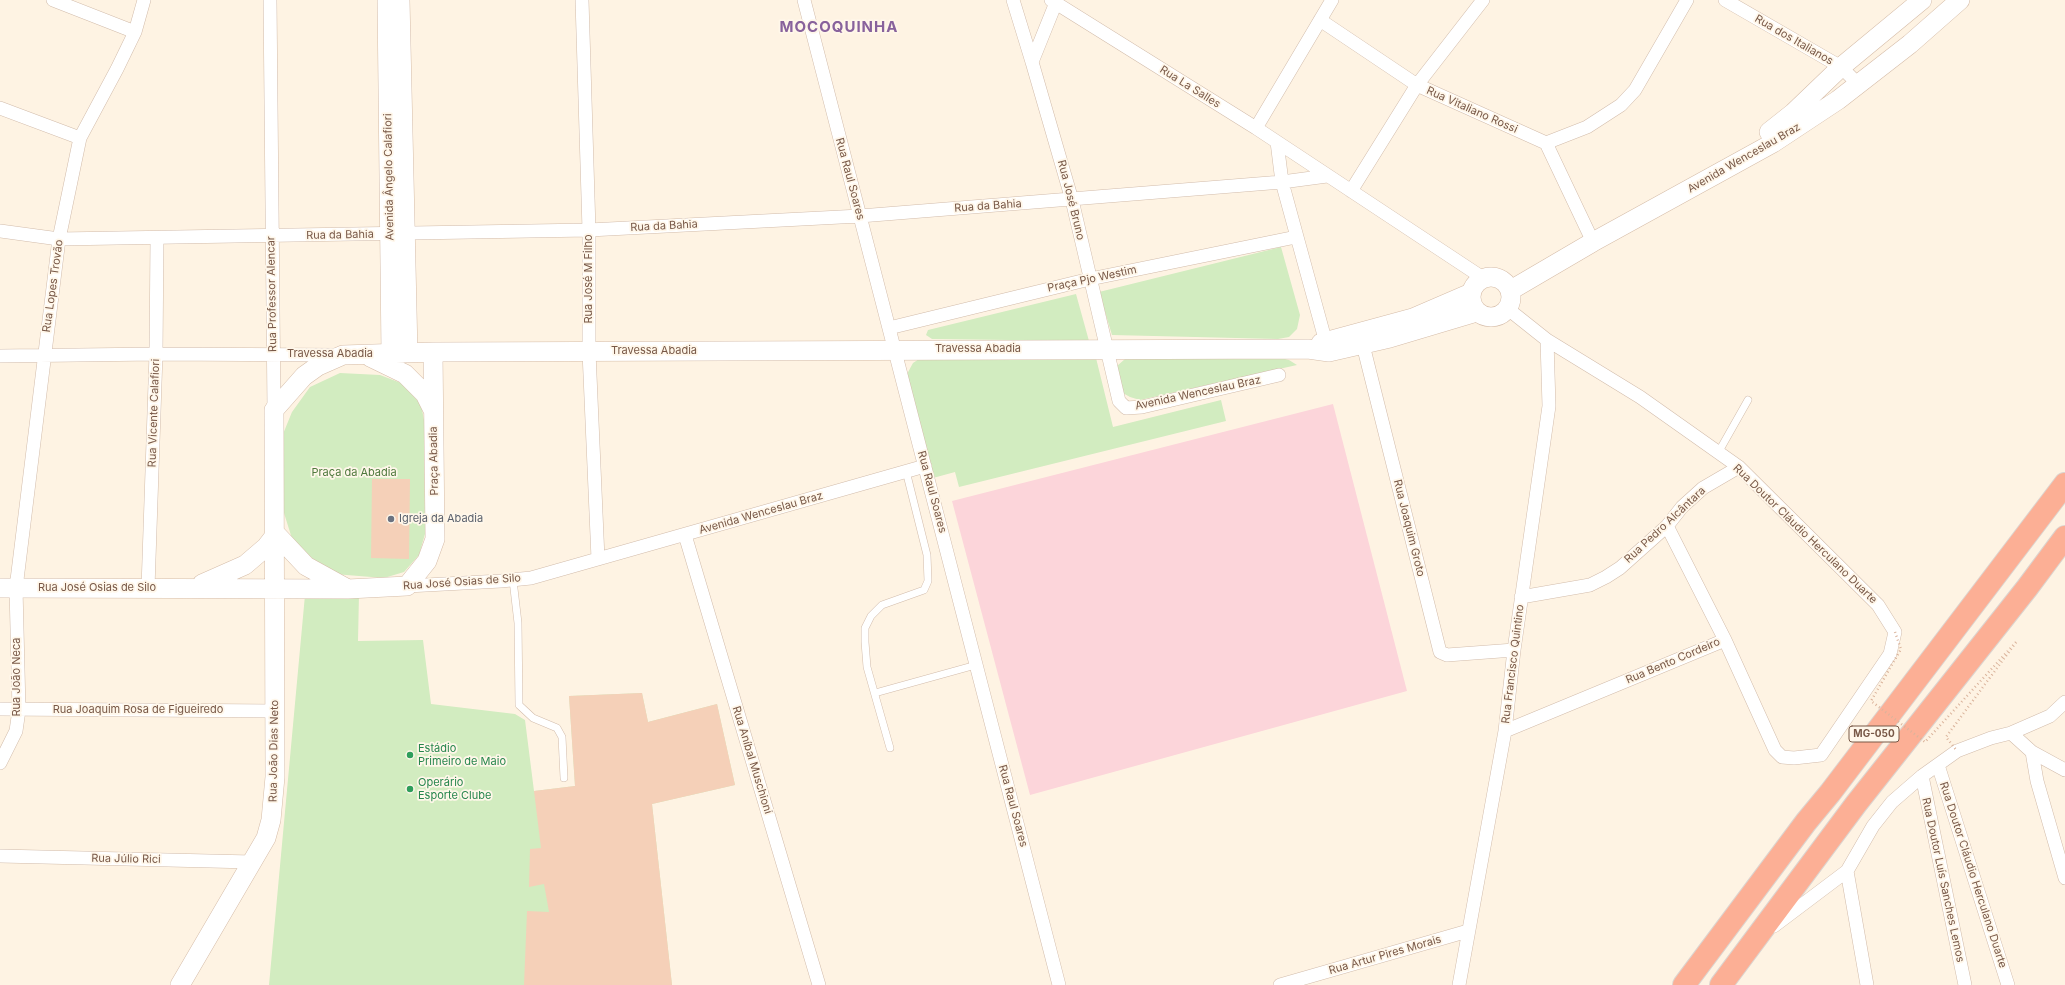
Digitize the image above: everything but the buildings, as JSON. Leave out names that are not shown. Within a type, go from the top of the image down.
[{"type":"highway","name":"MG-050","points":[[1684,985],[1806,822],[2063,485]]},
{"type":"highway","name":"MG-050","points":[[1721,985],[1752,946],[1856,804],[2028,588],[2065,536]]},
{"type":"highway","points":[[2028,588],[2065,551]]},
{"type":"street","points":[[53,0],[134,32]]},
{"type":"street","name":"Rua Lopes Trovão","points":[[8,588],[44,356],[59,239],[80,138],[104,97],[134,32],[144,0]]},
{"type":"street","name":"Rua Professor Alencar","points":[[270,0],[271,236],[276,588]]},
{"type":"street","name":"Avenida Ângelo Calafiori","points":[[387,0],[398,234]]},
{"type":"street","name":"Avenida Ângelo Calafiori","points":[[400,0],[398,234],[400,353]]},
{"type":"street","name":"Rua José M Filho","points":[[582,0],[588,230],[589,352],[598,558]]},
{"type":"street","name":"Rua Raul Soares","points":[[804,0],[1059,985]]},
{"type":"street","name":"Rua José Bruno","points":[[1013,0],[1072,200],[1119,401]]},
{"type":"street","points":[[1351,191],[1417,85],[1483,0]]},
{"type":"street","points":[[1591,236],[1546,143],[1587,127],[1621,105],[1635,90],[1687,0]]},
{"type":"street","name":"Rua dos Italianos","points":[[1725,0],[1841,68],[1858,84]]},
{"type":"street","name":"Avenida Wenceslau Braz","points":[[1506,285],[1768,133],[1793,113],[1841,68],[1922,0]]},
{"type":"street","name":"Avenida Wenceslau Braz","points":[[1591,236],[1773,143],[1858,84],[1910,44],[1960,0]]},
{"type":"street","points":[[1032,62],[1054,1]]},
{"type":"street","name":"Rua La Salles","points":[[1054,1],[1256,128],[1327,176]]},
{"type":"street","points":[[1256,128],[1320,20],[1329,1]]},
{"type":"street","name":"Rua Vitaliano Rossi","points":[[1320,20],[1417,85],[1546,143]]},
{"type":"street","points":[[0,108],[80,138]]},
{"type":"street","points":[[1277,142],[1282,182],[1328,346]]},
{"type":"street","points":[[1327,176],[1483,278]]},
{"type":"street","name":"Rua da Bahia","points":[[0,232],[59,239],[588,230],[860,216],[1072,200],[1282,182],[1327,176]]},
{"type":"street","name":"Praça Pjo Westim","points":[[889,328],[1090,279],[1296,236]]},
{"type":"street","name":"Rua Vicente Calafiori","points":[[148,588],[156,354],[157,238]]},
{"type":"street","points":[[1496,277],[1506,285],[1511,303],[1508,309],[1497,317],[1483,316],[1478,312],[1471,300],[1473,287],[1483,278],[1496,277]]},
{"type":"street","points":[[1361,338],[1471,293]]},
{"type":"street","name":"Rua Doutor Cláudio Herculano Duarte","points":[[1508,309],[1547,340],[1640,397],[1739,467],[1878,605],[1895,632]]},
{"type":"street","points":[[1361,338],[1478,312]]},
{"type":"street","name":"Travessa Abadia","points":[[0,356],[156,354],[366,355],[433,352],[894,349],[1308,349],[1361,338]]},
{"type":"street","name":"Rua Joaquim Groto","points":[[1361,338],[1440,652],[1447,655],[1514,650]]},
{"type":"street","name":"Rua Francisco Quintino","points":[[1459,985],[1504,731],[1548,406],[1547,340]]},
{"type":"street","name":"Praça Abadia","points":[[407,586],[427,561],[435,539],[433,352]]},
{"type":"street","points":[[274,410],[304,376],[318,366],[343,355]]},
{"type":"street","points":[[366,355],[405,374],[425,394],[434,411]]},
{"type":"street","name":"Avenida Wenceslau Braz","points":[[1119,401],[1126,408],[1142,407],[1279,375]]},
{"type":"street","name":"Avenida Wenceslau Braz","points":[[598,558],[685,535],[925,466]]},
{"type":"street","name":"Rua Pedro Alcântara","points":[[1521,597],[1590,585],[1606,577],[1620,568],[1667,526],[1682,507],[1703,488],[1739,467]]},
{"type":"street","name":"Rua Bento Cordeiro","points":[[1504,731],[1725,640],[1667,526]]},
{"type":"street","points":[[276,534],[306,566],[348,589]]},
{"type":"street","name":"Rua José Osias de Silo","points":[[194,588],[228,574],[245,565],[266,547],[276,534]]},
{"type":"street","name":"Rua Aníbal Muschioni","points":[[685,535],[819,985]]},
{"type":"street","name":"Rua José Osias de Silo","points":[[8,588],[348,589],[407,586],[513,580],[561,570],[598,558]]},
{"type":"street","name":"Rua João Neca","points":[[0,763],[16,731],[18,710],[8,588]]},
{"type":"street","name":"Rua João Dias Neto","points":[[180,985],[266,838],[271,820],[276,777],[276,588]]},
{"type":"street","points":[[1725,640],[1774,750],[1782,757],[1821,754],[1890,654],[1895,632]]},
{"type":"street","points":[[1752,946],[1788,914],[1847,871],[1873,826],[1892,802],[1922,776],[1957,751],[1991,738],[2012,733],[2050,716],[2065,702]]},
{"type":"street","name":"Rua Joaquim Rosa de Figueiredo","points":[[0,709],[276,711]]},
{"type":"street","points":[[2012,733],[2032,752],[2065,770]]},
{"type":"street","points":[[2032,752],[2037,781],[2065,878]]},
{"type":"street","name":"Rua Doutor Cláudio Herculano Duarte","points":[[1938,765],[2008,985]]},
{"type":"street","name":"Rua Doutor Luís Sanches Lemos","points":[[1922,776],[1965,985]]},
{"type":"street","name":"Rua Júlio Rici","points":[[0,856],[252,862]]},
{"type":"street","points":[[1847,871],[1867,985]]},
{"type":"street","name":"Rua Artur Pires Morais","points":[[1280,985],[1468,931]]},
{"type":"lane","points":[[1718,453],[1748,400]]},
{"type":"lane","points":[[890,748],[867,667],[864,642],[866,628],[871,616],[882,605],[924,590],[928,581],[927,555],[906,471]]},
{"type":"lane","points":[[513,580],[518,622],[519,705],[533,718],[557,728],[562,737],[564,778]]},
{"type":"lane","points":[[875,693],[976,665]]},
{"type":"path","points":[[1895,632],[1902,649],[1871,701],[1925,742],[2017,641],[1946,737],[1957,751]]},
{"type":"shaded area","points":[[1333,404],[1407,691],[1030,795],[952,501]]},
{"type":"green space","points":[[1281,247],[1300,315],[1297,329],[1289,337],[1278,339],[1112,335],[1099,292]]},
{"type":"green space","points":[[1076,294],[1089,341],[932,339],[926,335],[928,330]]},
{"type":"green space","points":[[1096,358],[1113,427],[1221,400],[1226,421],[959,487],[955,472],[933,478],[907,374],[913,363],[919,359]]},
{"type":"green space","points":[[1281,358],[1289,360],[1297,365],[1140,400],[1121,392],[1117,366],[1125,359]]},
{"type":"green space","name":"Praça da Abadia","points":[[340,373],[380,375],[401,383],[421,404],[424,420],[425,534],[419,555],[404,572],[384,578],[334,574],[294,545],[284,513],[283,434],[292,412],[310,387]]},
{"type":"green space","name":"Estádio Primeiro de Maio","points":[[359,594],[358,641],[423,640],[431,704],[515,714],[525,720],[534,791],[575,786],[569,696],[642,693],[648,722],[717,704],[735,785],[652,804],[672,985],[269,985],[305,595]]},
{"type":"place","name":"Igreja da Abadia","points":[[391,519]]},
{"type":"place","name":"Estádio Primeiro de Maio","points":[[410,755]]},
{"type":"place","name":"Operário Esporte Clube","points":[[410,789]]},
{"type":"district","name":"MOCOQUINHA","points":[[839,27]]}]
